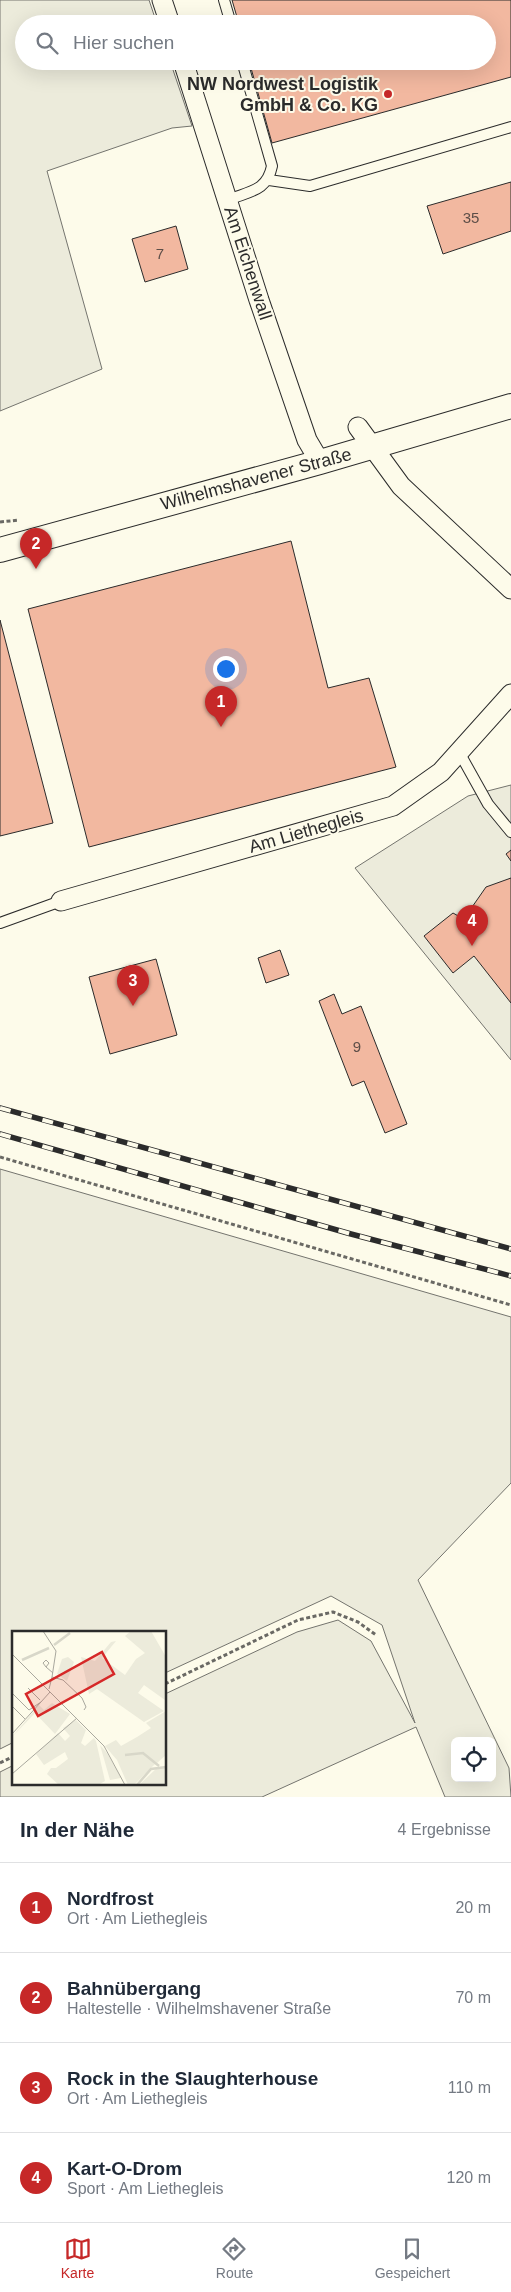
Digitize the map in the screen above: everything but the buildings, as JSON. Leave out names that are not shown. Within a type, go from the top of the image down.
[{"type":"street","points":[[162,0],[167,15]]},
{"type":"street","name":"Am Eichenwall","points":[[185,70],[259,300],[307,440],[320,462]]},
{"type":"street","name":"Wilhelmshavener Straße","points":[[0,550],[320,462],[511,406]]},
{"type":"street","points":[[358,427],[401,486],[511,589]]},
{"type":"street","name":"Am Liethegleis","points":[[61,901],[393,806],[441,772],[511,694]]},
{"type":"lane","points":[[224,0],[228,15]]},
{"type":"lane","points":[[245,70],[272,166],[270,180]]},
{"type":"lane","points":[[228,200],[259,188],[270,180],[310,186],[511,127]]},
{"type":"lane","points":[[459,752],[488,804],[511,832]]},
{"type":"lane","points":[[0,922],[61,901]]},
{"type":"path","points":[[0,1157],[511,1305]]},
{"type":"path","points":[[166,1684],[298,1620],[333,1612],[358,1622],[376,1635]]},
{"type":"path","points":[[0,1763],[12,1757]]},
{"type":"shaded area","points":[[0,0],[149,0],[154,15],[15,15],[15,70],[173,70],[192,126],[172,128],[47,171],[102,369],[0,411]]},
{"type":"shaded area","points":[[511,785],[511,1060],[355,868],[468,796]]},
{"type":"shaded area","points":[[0,1169],[511,1317],[511,1483],[418,1580],[494,1737],[451,1737],[451,1782],[496,1782],[496,1741],[509,1768],[511,1797],[445,1797],[416,1727],[262,1797],[0,1797],[0,1772],[12,1766],[12,1784],[166,1784],[166,1694],[297,1632],[338,1620],[371,1641],[415,1723],[382,1625],[331,1596],[166,1673],[166,1631],[12,1631],[12,1743],[0,1749]]},
{"type":"railway","points":[[0,1108],[511,1249]]},
{"type":"railway","points":[[0,1134],[351,1234],[511,1276]]},
{"type":"place","name":"NW Nordwest Logistik GmbH & Co. KG","points":[[388,94]]},
{"type":"place","name":"Bahnübergang","points":[[36,569]]},
{"type":"place","name":"Nordfrost","points":[[221,727]]},
{"type":"place","name":"Kart-O-Drom","points":[[472,946]]},
{"type":"place","name":"Rock in the Slaughterhouse","points":[[133,1006]]}]
